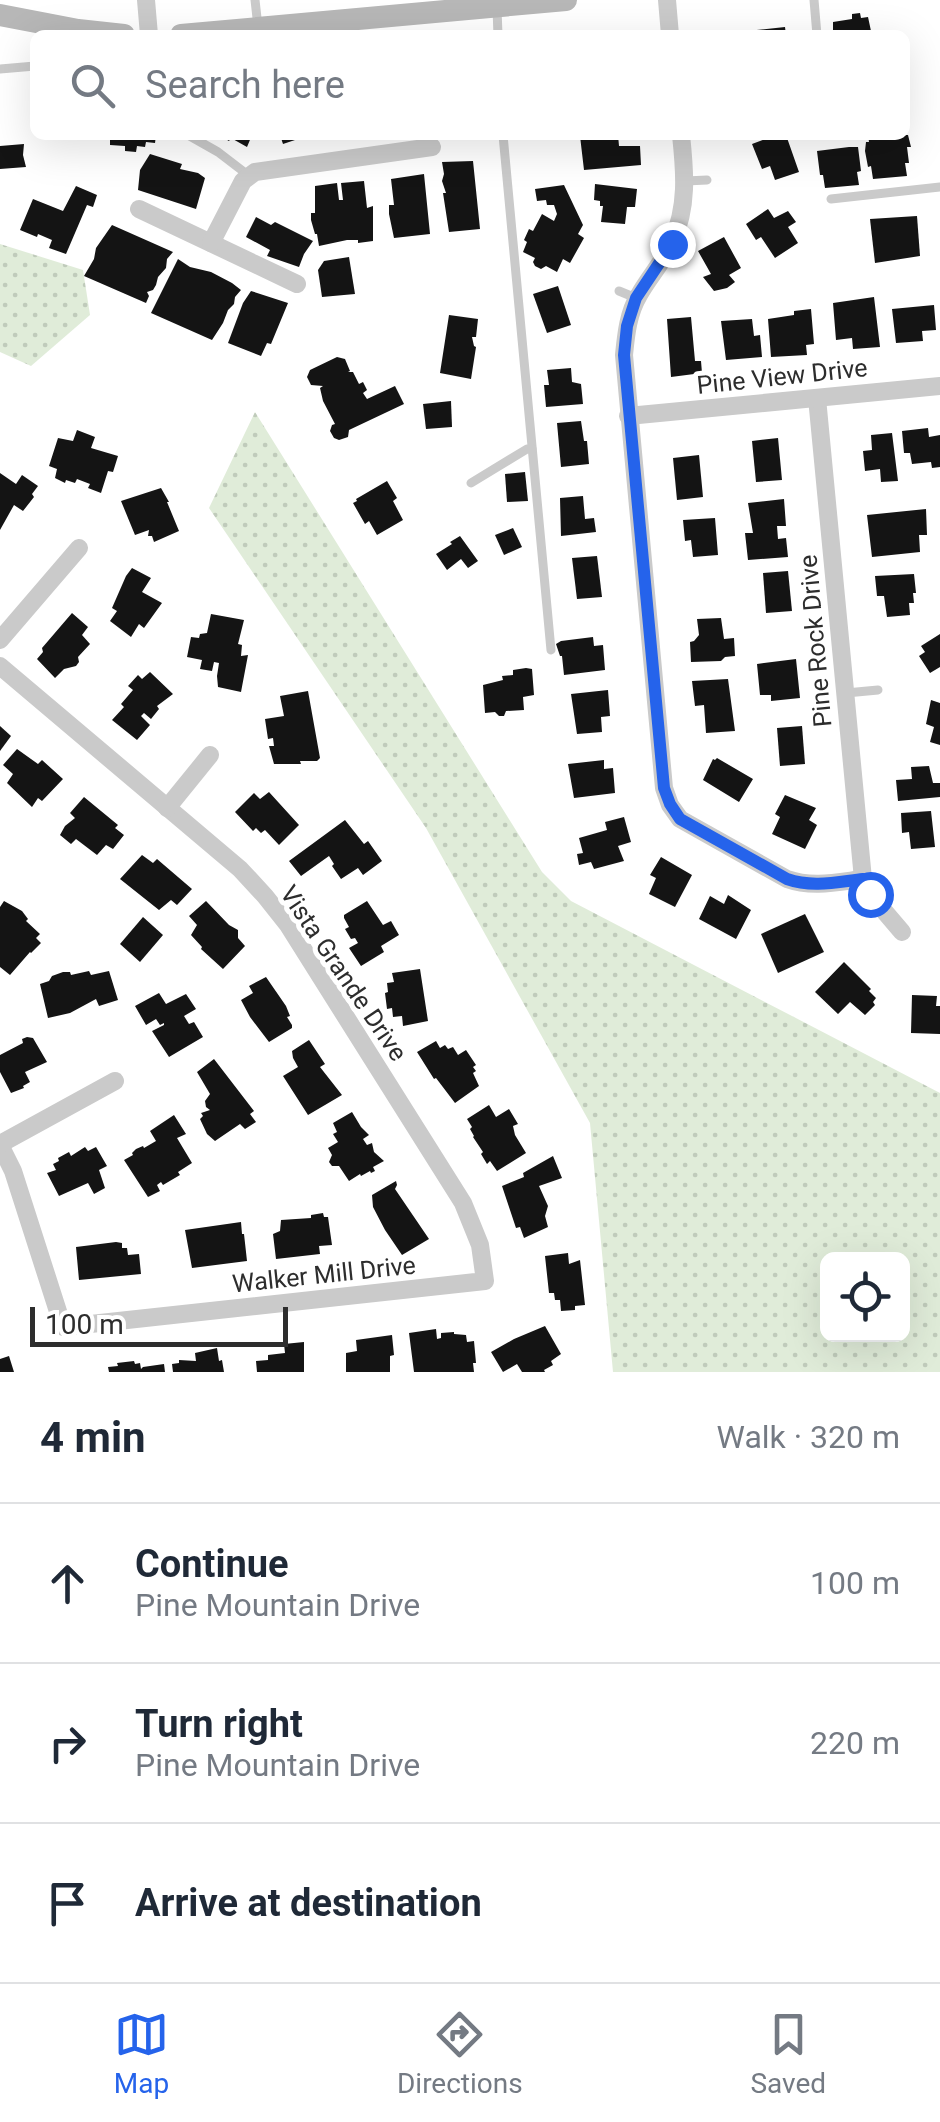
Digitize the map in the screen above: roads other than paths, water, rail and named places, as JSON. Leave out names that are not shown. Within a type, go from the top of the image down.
[{"type":"main road","points":[[236,30],[566,0]]},
{"type":"main road","points":[[0,14],[85,30]]},
{"type":"street","points":[[146,0],[149,30]]},
{"type":"street","points":[[666,0],[669,30]]},
{"type":"street","points":[[682,140],[686,181],[682,213],[672,244],[628,295],[624,355],[664,788],[680,819],[787,879],[801,884],[863,879],[902,932]]},
{"type":"street","points":[[212,244],[248,175],[404,143],[432,148]]},
{"type":"street","points":[[139,209],[297,284]]},
{"type":"street","name":"Pine View Drive","points":[[628,416],[940,386]]},
{"type":"street","name":"Pine Rock Drive","points":[[817,398],[863,879]]},
{"type":"street","points":[[0,640],[79,548]]},
{"type":"street","name":"Vista Grande Drive","points":[[0,666],[240,869],[288,925],[463,1203],[480,1244],[485,1281]]},
{"type":"street","points":[[167,808],[210,755]]},
{"type":"street","points":[[0,1144],[115,1081]]},
{"type":"street","name":"Walker Mill Drive","points":[[0,1144],[13,1172],[63,1327],[485,1281]]},
{"type":"lane","points":[[255,0],[258,28]]},
{"type":"lane","points":[[814,0],[817,30]]},
{"type":"lane","points":[[497,6],[498,30]]},
{"type":"lane","points":[[0,70],[30,67]]},
{"type":"lane","points":[[197,140],[248,175]]},
{"type":"lane","points":[[503,140],[551,650]]},
{"type":"lane","points":[[686,181],[708,180]]},
{"type":"lane","points":[[832,199],[940,188]]},
{"type":"lane","points":[[471,483],[532,449]]},
{"type":"lane","points":[[846,693],[878,690]]}]
